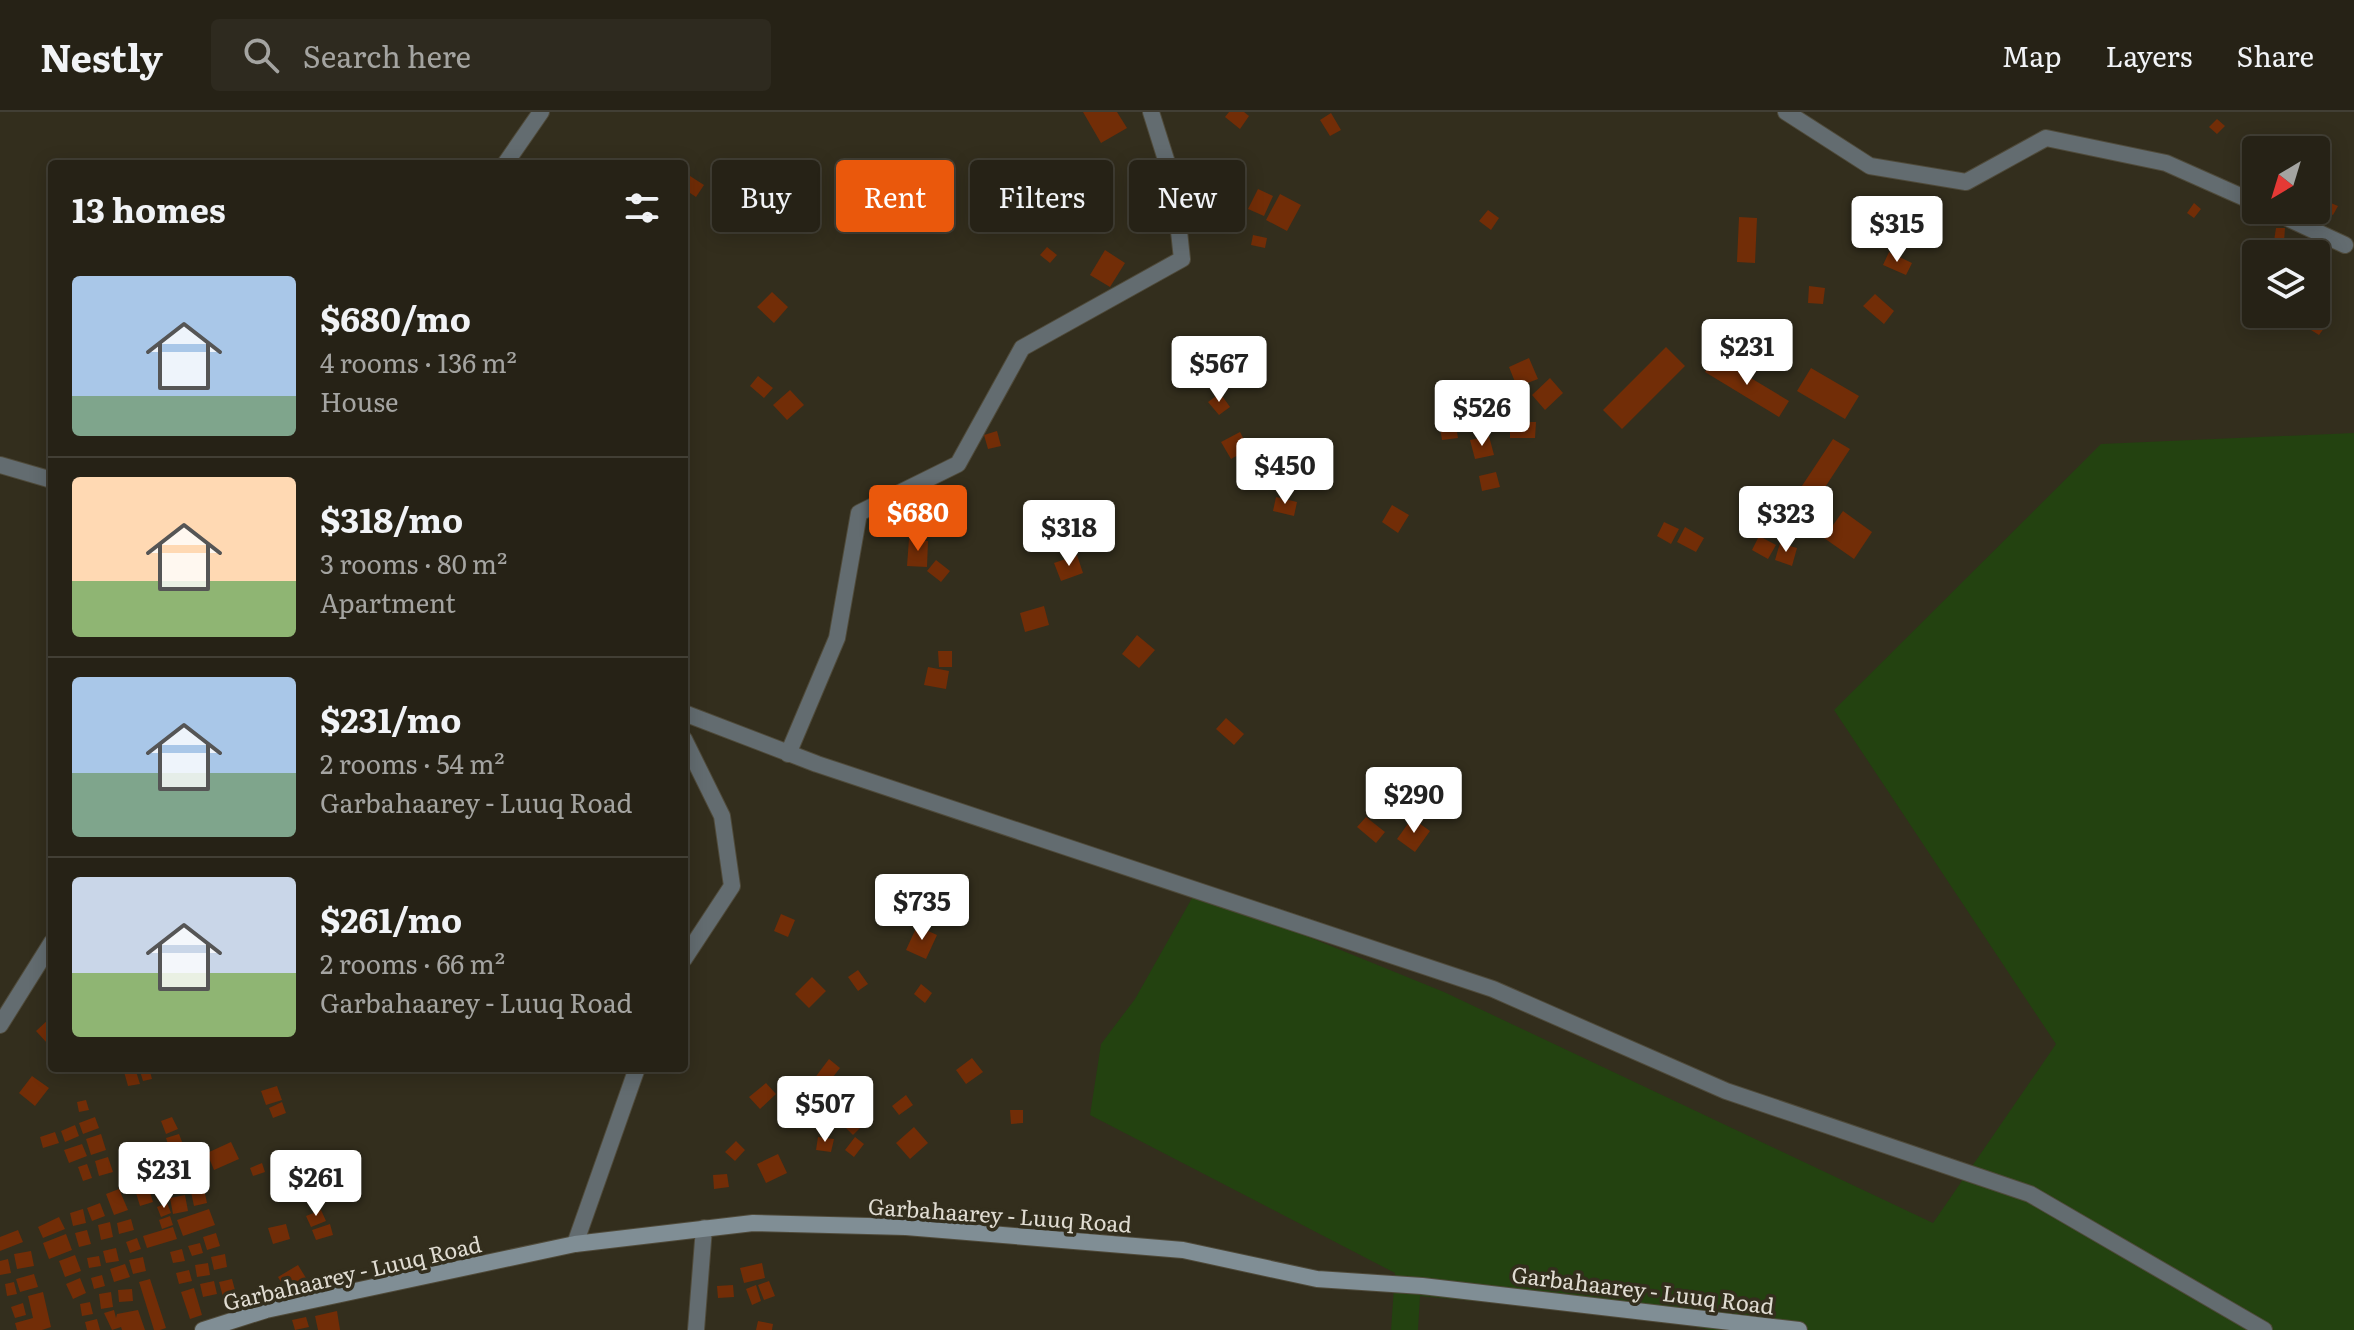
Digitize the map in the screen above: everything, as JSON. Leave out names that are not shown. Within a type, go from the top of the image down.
[{"type":"street","points":[[508,160],[541,112]]},
{"type":"street","points":[[788,754],[837,638],[859,513],[958,464],[1022,348],[1182,259],[1174,185],[1151,112]]},
{"type":"street","points":[[1786,112],[1870,166],[1966,182],[2046,138],[2166,163],[2242,197]]},
{"type":"street","points":[[2300,224],[2345,245]]},
{"type":"street","points":[[0,465],[48,479]]},
{"type":"street","points":[[688,715],[788,754],[1493,989],[1726,1091],[2030,1194],[2264,1330]]},
{"type":"street","points":[[688,747],[722,816],[732,886],[688,953]]},
{"type":"street","points":[[0,1025],[48,948]]},
{"type":"street","points":[[575,1244],[636,1072]]},
{"type":"street","name":"Garbahaarey - Luuq Road","points":[[203,1330],[266,1310],[575,1244],[753,1223],[906,1227],[1183,1250],[1317,1279],[1422,1286],[1799,1330]]},
{"type":"street","points":[[696,1330],[704,1228]]},
{"type":"green space","points":[[2354,433],[2354,1330],[1711,1330],[1648,1317],[1420,1296],[1418,1330],[1391,1330],[1395,1273],[1090,1115],[1101,1044],[1135,999],[1196,891],[1444,992],[1933,1223],[2056,1044],[1834,710],[2101,444]]},
{"type":"building","points":[[1083,112],[1117,112],[1127,128],[1101,143]]},
{"type":"building","points":[[1229,112],[1244,112],[1249,116],[1240,129],[1225,117]]},
{"type":"building","points":[[1331,113],[1341,130],[1330,136],[1320,120]]},
{"type":"building","points":[[2217,119],[2225,126],[2217,134],[2209,127]]},
{"type":"building","points":[[690,176],[704,185],[696,197],[688,192]]},
{"type":"building","points":[[1258,189],[1273,196],[1264,216],[1248,209]]},
{"type":"building","points":[[1280,194],[1301,205],[1287,231],[1266,220]]},
{"type":"building","points":[[2194,203],[2201,209],[2194,218],[2187,213]]},
{"type":"building","points":[[2330,203],[2338,206],[2333,215],[2330,214]]},
{"type":"building","points":[[1488,210],[1499,218],[1491,230],[1479,221]]},
{"type":"building","points":[[1739,217],[1757,218],[1755,263],[1737,262]]},
{"type":"building","points":[[2276,228],[2285,228],[2284,240],[2274,240]]},
{"type":"building","points":[[1253,235],[1267,238],[1265,248],[1251,245]]},
{"type":"building","points":[[1047,247],[1057,255],[1050,263],[1040,255]]},
{"type":"building","points":[[1105,250],[1125,263],[1110,287],[1090,275]]},
{"type":"building","points":[[1889,252],[1912,263],[1906,275],[1883,265]]},
{"type":"building","points":[[1809,286],[1825,288],[1823,304],[1808,303]]},
{"type":"building","points":[[772,292],[788,307],[774,323],[757,307]]},
{"type":"building","points":[[1875,294],[1894,311],[1884,324],[1863,306]]},
{"type":"building","points":[[2312,328],[2324,328],[2319,335]]},
{"type":"building","points":[[1666,347],[1685,366],[1622,429],[1603,410]]},
{"type":"building","points":[[1714,356],[1789,401],[1779,417],[1705,372]]},
{"type":"building","points":[[1529,358],[1538,379],[1517,387],[1509,367]]},
{"type":"building","points":[[1811,368],[1859,396],[1845,419],[1797,391]]},
{"type":"building","points":[[758,376],[773,388],[764,398],[750,386]]},
{"type":"building","points":[[1550,378],[1563,393],[1545,410],[1532,395]]},
{"type":"building","points":[[790,390],[804,405],[787,420],[773,405]]},
{"type":"building","points":[[1220,393],[1230,407],[1219,415],[1208,402]]},
{"type":"building","points":[[1510,422],[1536,422],[1535,438],[1510,438]]},
{"type":"building","points":[[1456,426],[1458,438],[1442,440],[1440,428]]},
{"type":"building","points":[[997,431],[1001,446],[988,449],[984,435]]},
{"type":"building","points":[[1240,432],[1249,449],[1231,459],[1221,442]]},
{"type":"building","points":[[1489,436],[1494,455],[1475,459],[1470,440]]},
{"type":"building","points":[[1833,439],[1850,449],[1805,518],[1788,507]]},
{"type":"building","points":[[1496,472],[1500,487],[1482,491],[1479,476]]},
{"type":"building","points":[[1276,497],[1297,502],[1294,516],[1273,511]]},
{"type":"building","points":[[1392,505],[1409,515],[1398,533],[1382,522]]},
{"type":"building","points":[[1843,511],[1872,532],[1854,559],[1824,538]]},
{"type":"building","points":[[1664,522],[1679,529],[1671,544],[1657,536]]},
{"type":"building","points":[[1685,527],[1704,538],[1696,552],[1677,542]]},
{"type":"building","points":[[1759,536],[1776,545],[1768,559],[1752,550]]},
{"type":"building","points":[[909,539],[928,541],[927,567],[907,566]]},
{"type":"building","points":[[1780,543],[1797,548],[1792,566],[1775,560]]},
{"type":"building","points":[[1077,555],[1083,573],[1061,581],[1054,563]]},
{"type":"building","points":[[936,560],[950,571],[941,582],[927,571]]},
{"type":"building","points":[[1044,606],[1049,625],[1025,632],[1020,613]]},
{"type":"building","points":[[1137,635],[1155,650],[1139,668],[1122,654]]},
{"type":"building","points":[[938,651],[952,651],[952,667],[939,667]]},
{"type":"building","points":[[928,667],[949,671],[946,689],[924,685]]},
{"type":"building","points":[[1226,718],[1244,734],[1234,745],[1216,729]]},
{"type":"building","points":[[1366,817],[1385,832],[1376,843],[1357,827]]},
{"type":"building","points":[[1412,818],[1430,831],[1415,852],[1397,839]]},
{"type":"building","points":[[781,914],[795,920],[788,937],[774,931]]},
{"type":"building","points":[[917,926],[937,935],[926,959],[906,950]]},
{"type":"building","points":[[858,970],[868,984],[858,991],[848,977]]},
{"type":"building","points":[[812,977],[826,991],[809,1008],[795,994]]},
{"type":"building","points":[[921,984],[932,993],[925,1003],[914,994]]},
{"type":"building","points":[[48,1020],[48,1042],[47,1043],[36,1031]]},
{"type":"building","points":[[972,1058],[983,1072],[966,1084],[956,1070]]},
{"type":"building","points":[[829,1059],[840,1068],[825,1087],[814,1079]]},
{"type":"building","points":[[124,1072],[136,1072],[140,1084],[128,1086]]},
{"type":"building","points":[[140,1072],[150,1072],[152,1079],[143,1081]]},
{"type":"building","points":[[32,1076],[49,1088],[35,1106],[19,1093]]},
{"type":"building","points":[[766,1083],[776,1094],[760,1109],[749,1097]]},
{"type":"building","points":[[277,1086],[282,1100],[266,1105],[261,1091]]},
{"type":"building","points":[[906,1095],[913,1105],[899,1115],[892,1106]]},
{"type":"building","points":[[86,1100],[89,1110],[79,1112],[77,1102]]},
{"type":"building","points":[[282,1102],[286,1113],[273,1118],[269,1108]]},
{"type":"building","points":[[853,1103],[869,1119],[853,1135],[837,1119]]},
{"type":"building","points":[[1010,1110],[1023,1110],[1023,1123],[1011,1124]]},
{"type":"building","points":[[95,1117],[99,1128],[83,1134],[79,1123]]},
{"type":"building","points":[[172,1117],[178,1129],[166,1134],[161,1121]]},
{"type":"building","points":[[75,1125],[79,1136],[65,1142],[61,1131]]},
{"type":"building","points":[[914,1127],[928,1143],[910,1159],[896,1143]]},
{"type":"building","points":[[55,1132],[59,1143],[43,1148],[40,1137]]},
{"type":"building","points":[[101,1134],[106,1150],[91,1155],[86,1139]]},
{"type":"building","points":[[179,1134],[184,1147],[170,1151],[166,1138]]},
{"type":"building","points":[[818,1137],[834,1139],[831,1152],[816,1150]]},
{"type":"building","points":[[855,1137],[864,1144],[854,1157],[845,1150]]},
{"type":"building","points":[[736,1141],[745,1150],[735,1161],[725,1152]]},
{"type":"building","points":[[137,1142],[139,1154],[124,1156],[121,1144]]},
{"type":"building","points":[[231,1142],[239,1159],[214,1170],[207,1153]]},
{"type":"building","points":[[82,1144],[87,1156],[69,1163],[64,1150]]},
{"type":"building","points":[[163,1147],[166,1158],[147,1163],[144,1152]]},
{"type":"building","points":[[778,1154],[787,1173],[766,1183],[757,1164]]},
{"type":"building","points":[[108,1157],[113,1172],[99,1176],[95,1161]]},
{"type":"building","points":[[262,1163],[265,1172],[253,1176],[250,1168]]},
{"type":"building","points":[[87,1164],[92,1178],[83,1181],[78,1167]]},
{"type":"building","points":[[198,1170],[202,1184],[187,1188],[183,1174]]},
{"type":"building","points":[[727,1174],[729,1187],[714,1189],[713,1175]]},
{"type":"building","points":[[178,1180],[181,1190],[168,1194],[164,1184]]},
{"type":"building","points":[[119,1189],[128,1210],[114,1215],[106,1194]]},
{"type":"building","points":[[149,1189],[153,1202],[140,1206],[136,1193]]},
{"type":"building","points":[[204,1189],[207,1203],[194,1206],[191,1192]]},
{"type":"building","points":[[185,1195],[188,1211],[173,1214],[170,1198]]},
{"type":"building","points":[[100,1203],[105,1216],[92,1221],[87,1208]]},
{"type":"building","points":[[167,1203],[171,1213],[161,1217],[157,1207]]},
{"type":"building","points":[[83,1209],[86,1223],[73,1226],[70,1213]]},
{"type":"building","points":[[209,1209],[215,1225],[183,1236],[177,1220]]},
{"type":"building","points":[[321,1210],[326,1221],[311,1227],[306,1216]]},
{"type":"building","points":[[170,1216],[173,1225],[162,1229],[159,1220]]},
{"type":"building","points":[[59,1217],[65,1229],[43,1238],[38,1227]]},
{"type":"building","points":[[131,1219],[134,1230],[119,1234],[117,1223]]},
{"type":"building","points":[[110,1222],[113,1237],[101,1240],[98,1225]]},
{"type":"building","points":[[286,1224],[290,1239],[273,1244],[268,1228]]},
{"type":"building","points":[[330,1224],[333,1235],[316,1240],[312,1230]]},
{"type":"building","points":[[173,1227],[177,1239],[147,1248],[143,1236]]},
{"type":"building","points":[[18,1230],[23,1242],[0,1251],[0,1237]]},
{"type":"building","points":[[87,1230],[91,1244],[79,1247],[75,1233]]},
{"type":"building","points":[[216,1233],[220,1246],[207,1250],[203,1237]]},
{"type":"building","points":[[66,1234],[72,1250],[49,1259],[43,1243]]},
{"type":"building","points":[[137,1238],[141,1249],[130,1253],[126,1242]]},
{"type":"building","points":[[200,1243],[203,1253],[192,1256],[188,1246]]},
{"type":"building","points":[[116,1248],[119,1261],[106,1263],[103,1251]]},
{"type":"building","points":[[182,1249],[185,1261],[173,1263],[170,1252]]},
{"type":"building","points":[[31,1251],[34,1266],[17,1269],[14,1254]]},
{"type":"building","points":[[225,1254],[227,1267],[214,1270],[211,1257]]},
{"type":"building","points":[[75,1255],[81,1271],[65,1277],[59,1261]]},
{"type":"building","points":[[99,1256],[101,1266],[89,1268],[87,1258]]},
{"type":"building","points":[[143,1257],[146,1271],[133,1274],[129,1260]]},
{"type":"building","points":[[8,1259],[11,1273],[0,1275],[0,1261]]},
{"type":"building","points":[[208,1263],[210,1275],[197,1277],[195,1265]]},
{"type":"building","points":[[762,1263],[765,1278],[744,1283],[740,1268]]},
{"type":"building","points":[[125,1264],[130,1277],[114,1282],[110,1269]]},
{"type":"building","points":[[298,1265],[306,1278],[286,1290],[278,1277]]},
{"type":"building","points":[[189,1270],[192,1281],[179,1284],[176,1273]]},
{"type":"building","points":[[34,1274],[38,1287],[20,1292],[16,1279]]},
{"type":"building","points":[[102,1275],[105,1286],[94,1289],[91,1278]]},
{"type":"building","points":[[80,1278],[86,1293],[73,1299],[66,1284]]},
{"type":"building","points":[[150,1279],[166,1328],[160,1330],[154,1330],[139,1282]]},
{"type":"building","points":[[232,1279],[239,1305],[226,1308],[219,1282]]},
{"type":"building","points":[[214,1281],[217,1294],[203,1297],[200,1284]]},
{"type":"building","points":[[769,1281],[775,1296],[764,1300],[758,1285]]},
{"type":"building","points":[[14,1282],[17,1294],[7,1296],[5,1284]]},
{"type":"building","points":[[733,1285],[734,1297],[718,1298],[717,1286]]},
{"type":"building","points":[[756,1285],[761,1301],[752,1305],[746,1289]]},
{"type":"building","points":[[194,1288],[202,1315],[190,1319],[181,1292]]},
{"type":"building","points":[[132,1289],[133,1301],[119,1302],[118,1290]]},
{"type":"building","points":[[43,1292],[51,1327],[17,1330],[15,1323],[33,1318],[28,1296]]},
{"type":"building","points":[[111,1292],[113,1307],[101,1309],[99,1294]]},
{"type":"building","points":[[90,1302],[93,1314],[82,1316],[80,1304]]},
{"type":"building","points":[[23,1303],[26,1315],[15,1318],[11,1307]]},
{"type":"building","points":[[114,1310],[116,1318],[117,1314],[138,1310],[145,1330],[122,1330],[121,1327],[112,1330],[104,1313]]},
{"type":"building","points":[[337,1311],[340,1330],[318,1330],[315,1316]]},
{"type":"building","points":[[306,1317],[309,1327],[295,1330],[292,1320]]},
{"type":"building","points":[[97,1319],[100,1330],[87,1330],[85,1322]]},
{"type":"building","points":[[758,1321],[773,1324],[772,1330],[756,1330]]}]
